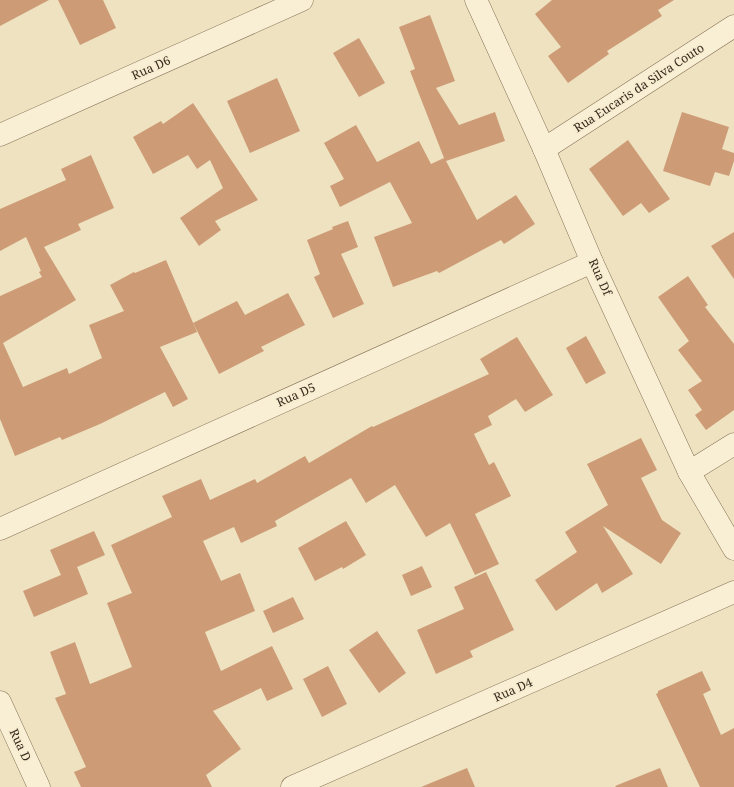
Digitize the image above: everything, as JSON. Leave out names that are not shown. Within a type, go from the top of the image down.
[{"type":"street","name":"Rua D6","points":[[0,135],[302,0]]},
{"type":"street","name":"Rua Df","points":[[476,0],[544,149],[592,262],[689,472],[734,549]]},
{"type":"street","name":"Rua Eucaris da Silva Couto","points":[[544,149],[734,26]]},
{"type":"street","name":"Rua D5","points":[[0,529],[592,262]]},
{"type":"street","points":[[689,472],[734,444]]},
{"type":"street","name":"Rua D4","points":[[292,787],[734,592]]},
{"type":"street","name":"Rua D","points":[[0,702],[39,787]]},
{"type":"building","points":[[0,0],[49,0],[0,26]]},
{"type":"building","points":[[58,0],[103,0],[116,28],[80,45]]},
{"type":"building","points":[[552,0],[674,0],[658,10],[662,16],[607,51],[609,54],[568,83],[548,56],[561,47],[535,14]]},
{"type":"building","points":[[430,15],[455,81],[436,88],[459,125],[495,112],[505,141],[446,161],[477,220],[516,195],[535,224],[504,244],[501,240],[439,273],[437,271],[393,287],[374,237],[412,223],[390,182],[340,207],[330,186],[344,179],[324,143],[356,125],[377,162],[419,141],[431,164],[444,158],[410,71],[415,69],[399,27]]},
{"type":"building","points":[[359,38],[385,83],[359,97],[333,53]]},
{"type":"building","points":[[277,78],[300,131],[250,153],[227,101]]},
{"type":"building","points":[[193,103],[258,200],[215,221],[221,230],[199,246],[180,218],[223,188],[210,160],[197,169],[188,155],[153,174],[133,137],[161,121],[163,124]]},
{"type":"building","points":[[682,112],[729,127],[722,149],[734,153],[734,161],[729,176],[715,172],[710,186],[663,171]]},
{"type":"building","points":[[628,140],[670,199],[649,213],[641,203],[623,216],[589,169]]},
{"type":"building","points":[[91,155],[114,208],[78,224],[81,230],[44,247],[76,300],[3,343],[23,387],[67,368],[69,374],[102,358],[89,325],[124,311],[110,285],[134,272],[135,273],[166,260],[197,332],[160,347],[188,399],[173,407],[165,392],[100,424],[62,440],[60,437],[15,456],[0,419],[0,296],[42,277],[39,272],[41,271],[26,237],[0,251],[0,209],[66,180],[61,169]]},
{"type":"building","points":[[348,221],[358,247],[341,254],[364,304],[333,318],[314,277],[320,274],[307,240],[333,229],[332,227]]},
{"type":"building","points":[[734,232],[734,279],[711,246]]},
{"type":"building","points":[[688,276],[708,305],[705,307],[734,344],[734,410],[706,430],[695,415],[702,410],[688,390],[702,381],[678,350],[689,341],[658,297]]},
{"type":"building","points":[[288,293],[305,325],[261,347],[264,351],[219,374],[193,323],[237,301],[245,315]]},
{"type":"building","points":[[586,336],[606,373],[586,384],[566,348]]},
{"type":"building","points":[[517,337],[553,395],[525,412],[516,399],[488,416],[492,425],[474,434],[489,465],[494,462],[511,496],[475,514],[499,564],[475,575],[450,523],[426,537],[395,485],[366,503],[351,478],[275,521],[277,526],[241,543],[234,527],[203,541],[221,581],[240,573],[255,611],[205,632],[221,671],[272,646],[293,689],[267,701],[261,688],[213,711],[241,749],[206,775],[212,787],[81,787],[74,772],[86,767],[55,698],[66,694],[50,652],[75,642],[90,684],[132,667],[107,603],[132,593],[111,545],[172,517],[162,496],[201,479],[210,500],[255,479],[257,483],[305,456],[309,463],[372,426],[373,427],[489,374],[480,359]]},
{"type":"building","points":[[641,438],[657,470],[641,478],[662,520],[681,533],[661,564],[603,526],[633,574],[602,593],[597,583],[556,611],[535,580],[577,552],[565,532],[608,505],[587,464]]},
{"type":"building","points":[[346,521],[366,555],[343,569],[342,567],[315,581],[298,548]]},
{"type":"building","points":[[94,531],[105,555],[77,567],[88,594],[34,617],[23,591],[61,575],[50,550]]},
{"type":"building","points":[[422,566],[432,587],[411,596],[402,575]]},
{"type":"building","points":[[486,572],[514,630],[470,651],[473,657],[436,674],[417,630],[464,609],[454,587]]},
{"type":"building","points":[[293,597],[304,619],[273,633],[263,611]]},
{"type":"building","points":[[377,631],[406,673],[379,693],[349,650]]},
{"type":"building","points":[[328,666],[347,704],[322,717],[303,679]]},
{"type":"building","points":[[702,671],[711,690],[703,694],[721,735],[734,728],[734,787],[700,787],[656,694],[658,691]]},
{"type":"building","points":[[467,768],[475,787],[421,787]]},
{"type":"building","points":[[660,768],[668,787],[615,786]]}]
